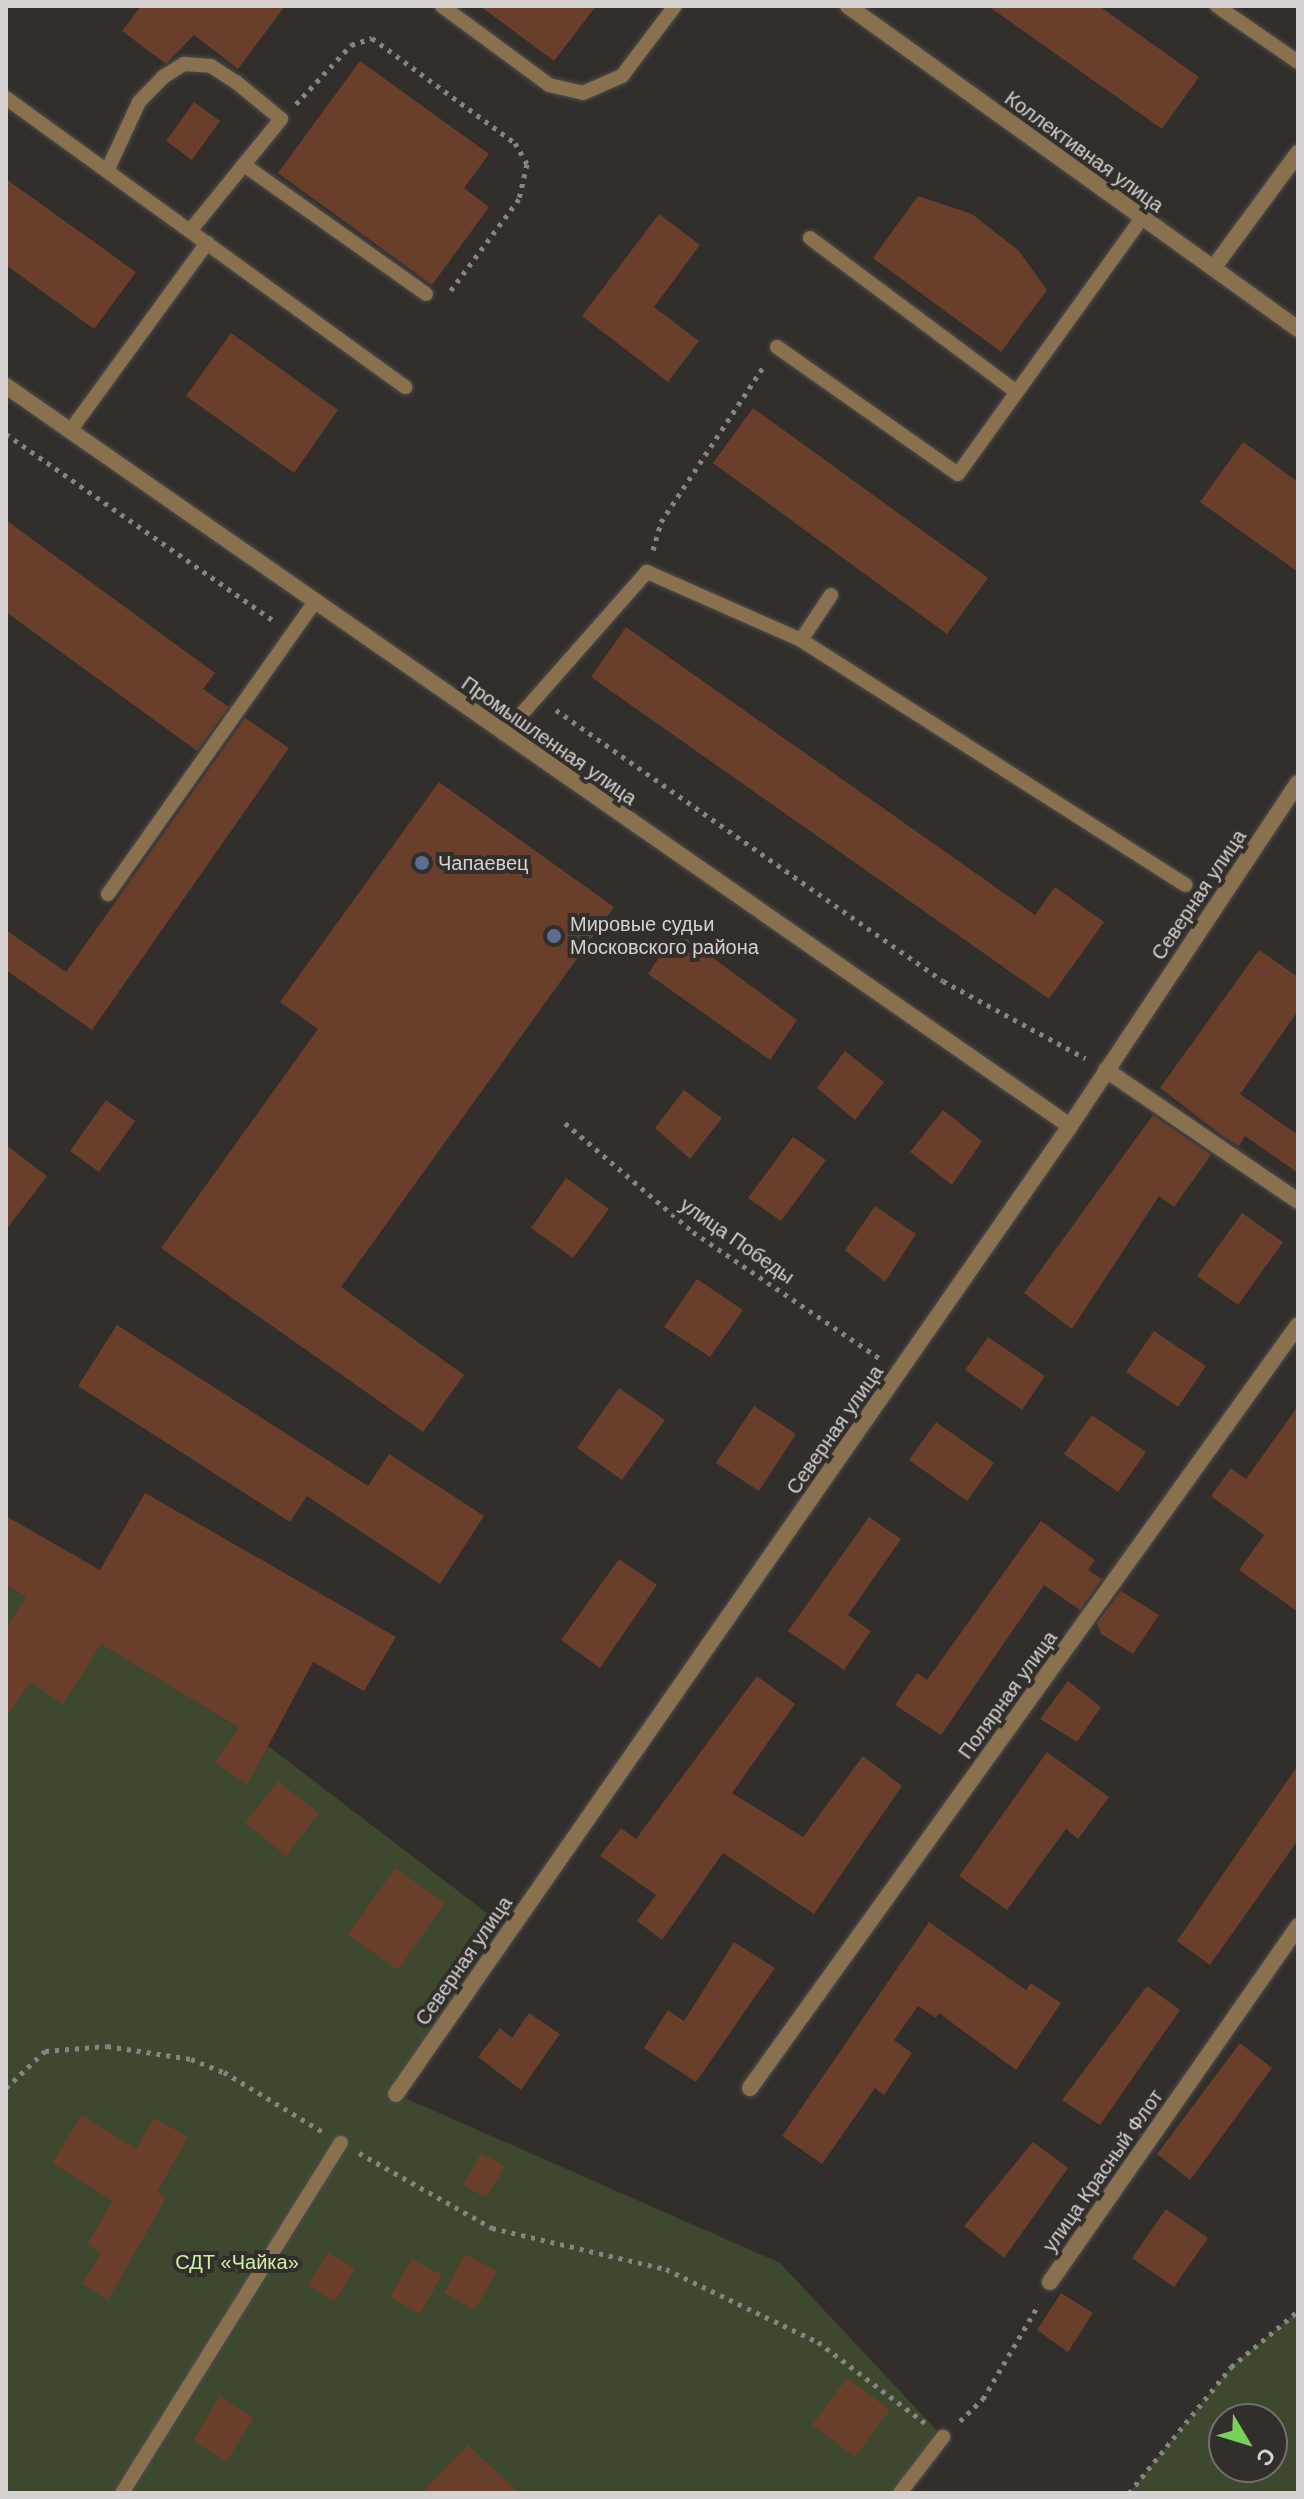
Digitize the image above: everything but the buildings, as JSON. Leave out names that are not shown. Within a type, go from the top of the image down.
[{"type":"street","name":"Коллективная улица","points":[[848,6],[1298,329]]},
{"type":"street","points":[[1214,267],[1298,153]]},
{"type":"street","name":"Промышленная улица","points":[[6,386],[1070,1126]]},
{"type":"street","name":"Северная улица","points":[[396,2094],[1070,1126],[1298,783]]},
{"type":"street","points":[[1106,1070],[1298,1201]]},
{"type":"street","name":"Полярная улица","points":[[750,2088],[1298,1325]]},
{"type":"street","name":"улица Красный Флот","points":[[1050,2282],[1298,1926]]},
{"type":"lane","points":[[442,6],[549,85],[583,93],[622,76],[675,6]]},
{"type":"lane","points":[[1217,6],[1297,60]]},
{"type":"lane","points":[[107,171],[139,102],[184,64],[211,66],[281,119],[190,231]]},
{"type":"lane","points":[[6,98],[405,387]]},
{"type":"lane","points":[[244,165],[426,294]]},
{"type":"lane","points":[[777,347],[958,474],[1014,390],[1142,218]]},
{"type":"lane","points":[[810,238],[1014,390]]},
{"type":"lane","points":[[70,431],[207,243]]},
{"type":"lane","points":[[504,734],[647,572],[801,640],[1185,885]]},
{"type":"lane","points":[[801,640],[831,595]]},
{"type":"lane","points":[[108,894],[315,602]]},
{"type":"lane","points":[[122,2493],[341,2143]]},
{"type":"lane","points":[[900,2493],[943,2437]]},
{"type":"path","points":[[281,119],[351,45],[372,38],[515,143],[527,164],[519,199],[449,293],[426,294]]},
{"type":"path","points":[[647,572],[661,522],[777,347]]},
{"type":"path","points":[[6,434],[292,634]]},
{"type":"path","points":[[535,696],[943,981],[1106,1070]]},
{"type":"path","name":"улица Победы","points":[[565,1123],[693,1232],[899,1372]]},
{"type":"path","points":[[6,2088],[45,2051],[107,2046],[191,2059],[492,2228],[666,2269],[818,2342],[943,2437]]},
{"type":"path","name":"улица Красный Флот","points":[[943,2437],[983,2399],[1050,2282]]},
{"type":"path","points":[[1129,2493],[1231,2367],[1298,2311]]},
{"type":"green space","name":"СДТ «Чайка»","points":[[6,1585],[268,1746],[509,1930],[396,2094],[780,2263],[943,2437],[900,2493],[6,2493]]},
{"type":"green space","points":[[1298,2311],[1298,2493],[1129,2493],[1231,2367]]},
{"type":"place","name":"Чапаевец","points":[[422,863]]},
{"type":"place","name":"Мировые судьи Московского района","points":[[554,936]]}]
